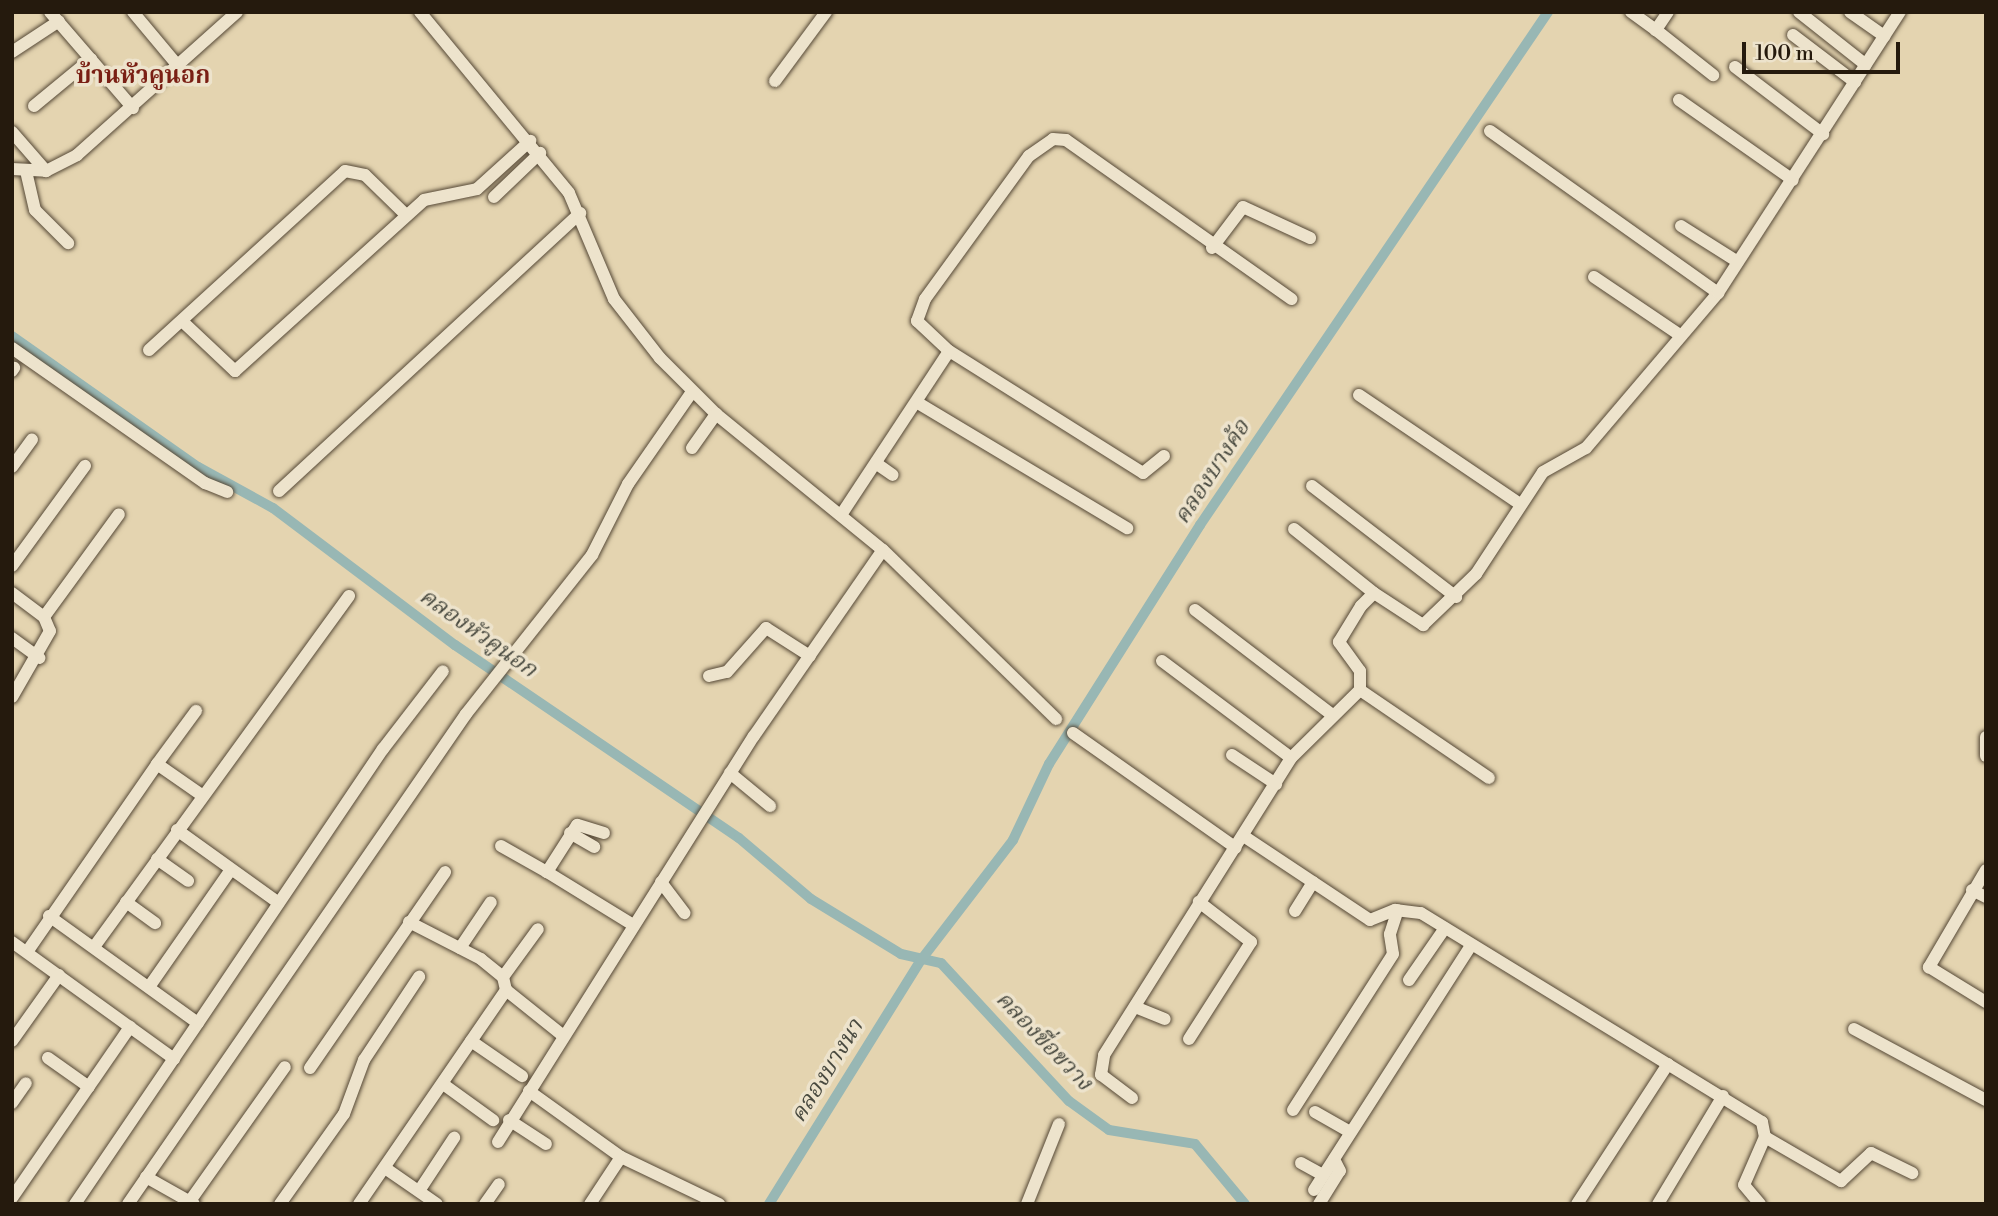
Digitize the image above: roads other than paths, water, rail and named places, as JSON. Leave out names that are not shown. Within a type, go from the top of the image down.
[{"type":"street","points":[[133,12],[178,67]]},
{"type":"street","points":[[12,169],[46,171],[76,155],[133,108],[237,12]]},
{"type":"street","points":[[420,12],[540,153],[580,213],[627,320],[692,392],[883,550],[1056,719]]},
{"type":"street","points":[[775,81],[826,12]]},
{"type":"street","points":[[1631,12],[1713,75]]},
{"type":"street","points":[[1656,30],[1668,12]]},
{"type":"street","points":[[1799,12],[1866,65]]},
{"type":"street","points":[[1850,12],[1884,36]]},
{"type":"street","points":[[1294,530],[1417,626],[1456,597],[1488,562],[1520,504],[1550,464],[1595,438],[1718,293],[1900,12]]},
{"type":"street","points":[[12,52],[54,16],[133,108]]},
{"type":"street","points":[[1793,35],[1855,82]]},
{"type":"street","points":[[34,106],[91,59]]},
{"type":"street","points":[[1735,67],[1823,134]]},
{"type":"street","points":[[1679,100],[1793,180]]},
{"type":"street","points":[[1490,131],[1718,293]]},
{"type":"street","points":[[12,132],[46,171]]},
{"type":"street","points":[[1164,456],[1143,473],[948,351],[924,331],[917,316],[1020,168],[1053,139],[1066,140],[1212,248],[1291,299]]},
{"type":"street","points":[[182,321],[235,371],[406,215],[432,196],[477,189],[530,141]]},
{"type":"street","points":[[494,197],[540,153]]},
{"type":"street","points":[[26,171],[35,210],[68,243]]},
{"type":"street","points":[[149,350],[345,172],[360,172],[406,215]]},
{"type":"street","points":[[1212,248],[1243,207],[1310,238]]},
{"type":"street","points":[[279,491],[580,213]]},
{"type":"street","points":[[1681,226],[1738,262]]},
{"type":"street","points":[[1594,277],[1680,335]]},
{"type":"street","points":[[12,348],[205,483],[227,492]]},
{"type":"street","points":[[841,515],[918,403],[948,351]]},
{"type":"street","points":[[128,1204],[485,689],[592,555],[628,484],[692,392]]},
{"type":"street","points":[[1359,395],[1520,504]]},
{"type":"street","points":[[918,403],[1127,528]]},
{"type":"street","points":[[692,448],[716,414]]},
{"type":"street","points":[[12,467],[32,439]]},
{"type":"street","points":[[877,464],[893,475]]},
{"type":"street","points":[[12,566],[86,466]]},
{"type":"street","points":[[1312,486],[1456,597]]},
{"type":"street","points":[[44,617],[119,514]]},
{"type":"street","points":[[498,1142],[561,1034],[730,773],[883,550]]},
{"type":"street","points":[[12,593],[44,617],[50,631],[40,657],[12,697]]},
{"type":"street","points":[[1360,690],[1360,671],[1339,642],[1374,593]]},
{"type":"street","points":[[94,947],[349,596]]},
{"type":"street","points":[[1195,610],[1331,714]]},
{"type":"street","points":[[709,676],[727,671],[766,628],[810,656]]},
{"type":"street","points":[[12,638],[40,657]]},
{"type":"street","points":[[1162,662],[1291,758]]},
{"type":"street","points":[[75,1204],[279,903],[443,671]]},
{"type":"street","points":[[1132,1098],[1100,1072],[1135,1007],[1199,902],[1245,837],[1291,758],[1331,714],[1360,690]]},
{"type":"street","points":[[1360,690],[1489,778]]},
{"type":"street","points":[[174,1059],[17,947],[49,916],[196,711]]},
{"type":"street","points":[[1073,733],[1236,848]]},
{"type":"street","points":[[1986,737],[1986,756]]},
{"type":"street","points":[[1232,755],[1276,784]]},
{"type":"street","points":[[157,764],[203,796]]},
{"type":"street","points":[[730,773],[770,806]]},
{"type":"street","points":[[547,872],[570,833],[581,824],[604,833]]},
{"type":"street","points":[[177,830],[230,871],[279,903]]},
{"type":"street","points":[[570,833],[594,847]]},
{"type":"street","points":[[1245,837],[1370,920],[1398,910],[1421,913],[1471,945],[1573,1001],[1762,1122],[1765,1137],[1744,1185],[1760,1204]]},
{"type":"street","points":[[501,846],[633,925]]},
{"type":"street","points":[[157,859],[188,881]]},
{"type":"street","points":[[1986,870],[1929,967],[1986,1002]]},
{"type":"street","points":[[149,987],[230,871]]},
{"type":"street","points":[[310,1068],[445,872]]},
{"type":"street","points":[[661,882],[684,913]]},
{"type":"street","points":[[1295,911],[1313,882]]},
{"type":"street","points":[[1972,890],[1986,897]]},
{"type":"street","points":[[126,902],[155,923]]},
{"type":"street","points":[[460,948],[491,902]]},
{"type":"street","points":[[1189,1039],[1251,942],[1199,902]]},
{"type":"street","points":[[1293,1110],[1393,954],[1390,934],[1398,910]]},
{"type":"street","points":[[49,916],[198,1023]]},
{"type":"street","points":[[409,922],[460,948],[503,977],[506,990],[561,1034]]},
{"type":"street","points":[[1409,980],[1445,928]]},
{"type":"street","points":[[503,977],[538,929]]},
{"type":"street","points":[[1314,1190],[1471,945]]},
{"type":"street","points":[[12,1041],[59,975]]},
{"type":"street","points":[[280,1204],[344,1114],[364,1060],[419,977]]},
{"type":"street","points":[[359,1204],[506,990]]},
{"type":"street","points":[[1135,1007],[1165,1019]]},
{"type":"street","points":[[12,1198],[130,1027]]},
{"type":"street","points":[[1854,1029],[1986,1100]]},
{"type":"street","points":[[471,1041],[522,1076]]},
{"type":"street","points":[[48,1058],[89,1087]]},
{"type":"street","points":[[1577,1204],[1668,1064]]},
{"type":"street","points":[[146,1177],[192,1202],[285,1067]]},
{"type":"street","points":[[12,1103],[26,1083]]},
{"type":"street","points":[[443,1084],[493,1120]]},
{"type":"street","points":[[529,1091],[621,1157],[719,1204]]},
{"type":"street","points":[[1658,1204],[1723,1096]]},
{"type":"street","points":[[1315,1112],[1350,1132]]},
{"type":"street","points":[[509,1120],[546,1144]]},
{"type":"street","points":[[1027,1204],[1059,1125]]},
{"type":"street","points":[[1765,1137],[1841,1181],[1871,1153],[1912,1173]]},
{"type":"street","points":[[385,1168],[426,1199],[454,1138]]},
{"type":"street","points":[[590,1204],[621,1157]]},
{"type":"street","points":[[1319,1204],[1340,1171],[1334,1158]]},
{"type":"street","points":[[1301,1163],[1323,1175]]},
{"type":"street","points":[[485,1204],[499,1184]]},
{"type":"waterway","name":"คลองบางค้อ","points":[[769,1204],[921,960],[1013,840],[1049,764],[1200,525],[1548,12]]},
{"type":"waterway","name":"คลองหัวคูนอก","points":[[12,336],[198,467],[273,508],[455,645],[739,838],[811,899],[901,954],[941,963],[1069,1101],[1109,1130],[1195,1144],[1245,1204]]},
{"type":"district","name":"บ้านหัวคูนอก","points":[[143,77]]},
{"type":"water label","name":"คลองขื่อขวาง","points":[[1044,1041]]},
{"type":"water label","name":"คลองบางนา","points":[[827,1071]]}]
